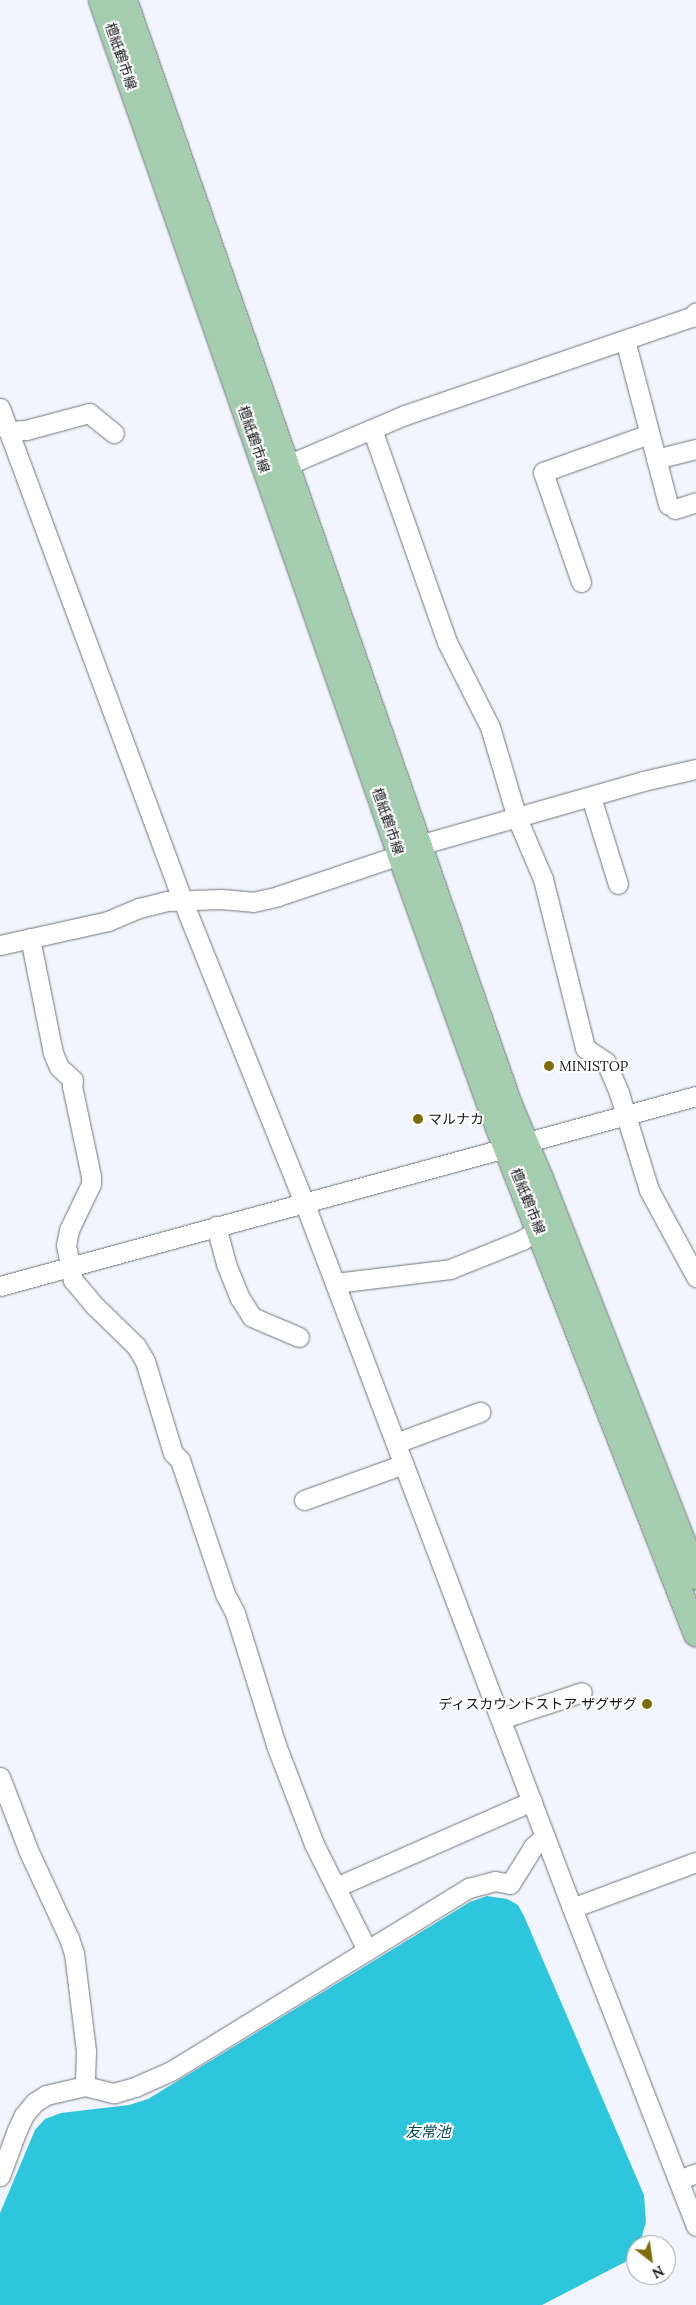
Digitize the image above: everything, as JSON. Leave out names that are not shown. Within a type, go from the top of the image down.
[{"type":"main road","name":"檀紙鶴市線","points":[[101,0],[409,850],[510,1107],[516,1145],[539,1229],[696,1634]]},
{"type":"main road","name":"檀紙鶴市線","points":[[124,0],[287,465],[409,850]]},
{"type":"main road","name":"檀紙鶴市線","points":[[516,1145],[696,1578]]},
{"type":"street","points":[[287,465],[405,415],[692,317],[696,312]]},
{"type":"street","points":[[625,340],[656,459],[672,506],[696,502]]},
{"type":"street","points":[[0,408],[182,899],[304,1202],[572,1908],[688,2177],[696,2226]]},
{"type":"street","points":[[8,431],[26,430],[89,413],[114,433]]},
{"type":"street","points":[[372,429],[448,642],[490,727],[517,818],[544,879],[585,1048],[606,1062],[652,1196],[696,1277]]},
{"type":"street","points":[[581,582],[543,472],[649,434]]},
{"type":"street","points":[[656,459],[696,449]]},
{"type":"street","points":[[0,945],[108,921],[139,908],[182,899],[221,899],[253,902],[278,896],[409,850],[642,781],[696,769]]},
{"type":"street","points":[[591,796],[618,884]]},
{"type":"street","points":[[30,938],[53,1053],[59,1067],[73,1080],[72,1086],[91,1176],[87,1196],[69,1230],[66,1246],[74,1280],[96,1307],[136,1346],[145,1362],[173,1453],[180,1460],[234,1613],[276,1745],[314,1844],[366,1950]]},
{"type":"street","points":[[0,1286],[696,1096]]},
{"type":"street","points":[[216,1226],[226,1264],[240,1298],[252,1317],[299,1337]]},
{"type":"street","points":[[335,1283],[450,1269],[513,1244],[539,1229]]},
{"type":"street","points":[[396,1443],[480,1412]]},
{"type":"street","points":[[304,1500],[404,1464]]},
{"type":"street","points":[[501,1719],[582,1692]]},
{"type":"street","points":[[0,1777],[29,1852],[69,1938],[74,1953],[86,2051],[85,2086]]},
{"type":"street","points":[[336,1887],[532,1802]]},
{"type":"street","points":[[0,2176],[24,2115],[35,2102],[46,2096],[85,2086],[114,2093],[135,2087],[171,2071],[469,1888],[496,1881],[510,1884],[533,1847],[545,1836]]},
{"type":"street","points":[[572,1908],[696,1862]]},
{"type":"water","name":"友常池","points":[[487,1896],[507,1899],[518,1905],[524,1916],[644,2195],[646,2222],[642,2235],[626,2235],[626,2262],[542,2305],[0,2305],[0,2213],[35,2130],[45,2119],[61,2113],[129,2105],[148,2099],[470,1902]]},
{"type":"place","name":"MINISTOP","points":[[549,1066]]},
{"type":"place","name":"マルナカ","points":[[418,1119]]},
{"type":"place","name":"ディスカウントストア ザグザグ","points":[[647,1704]]}]
